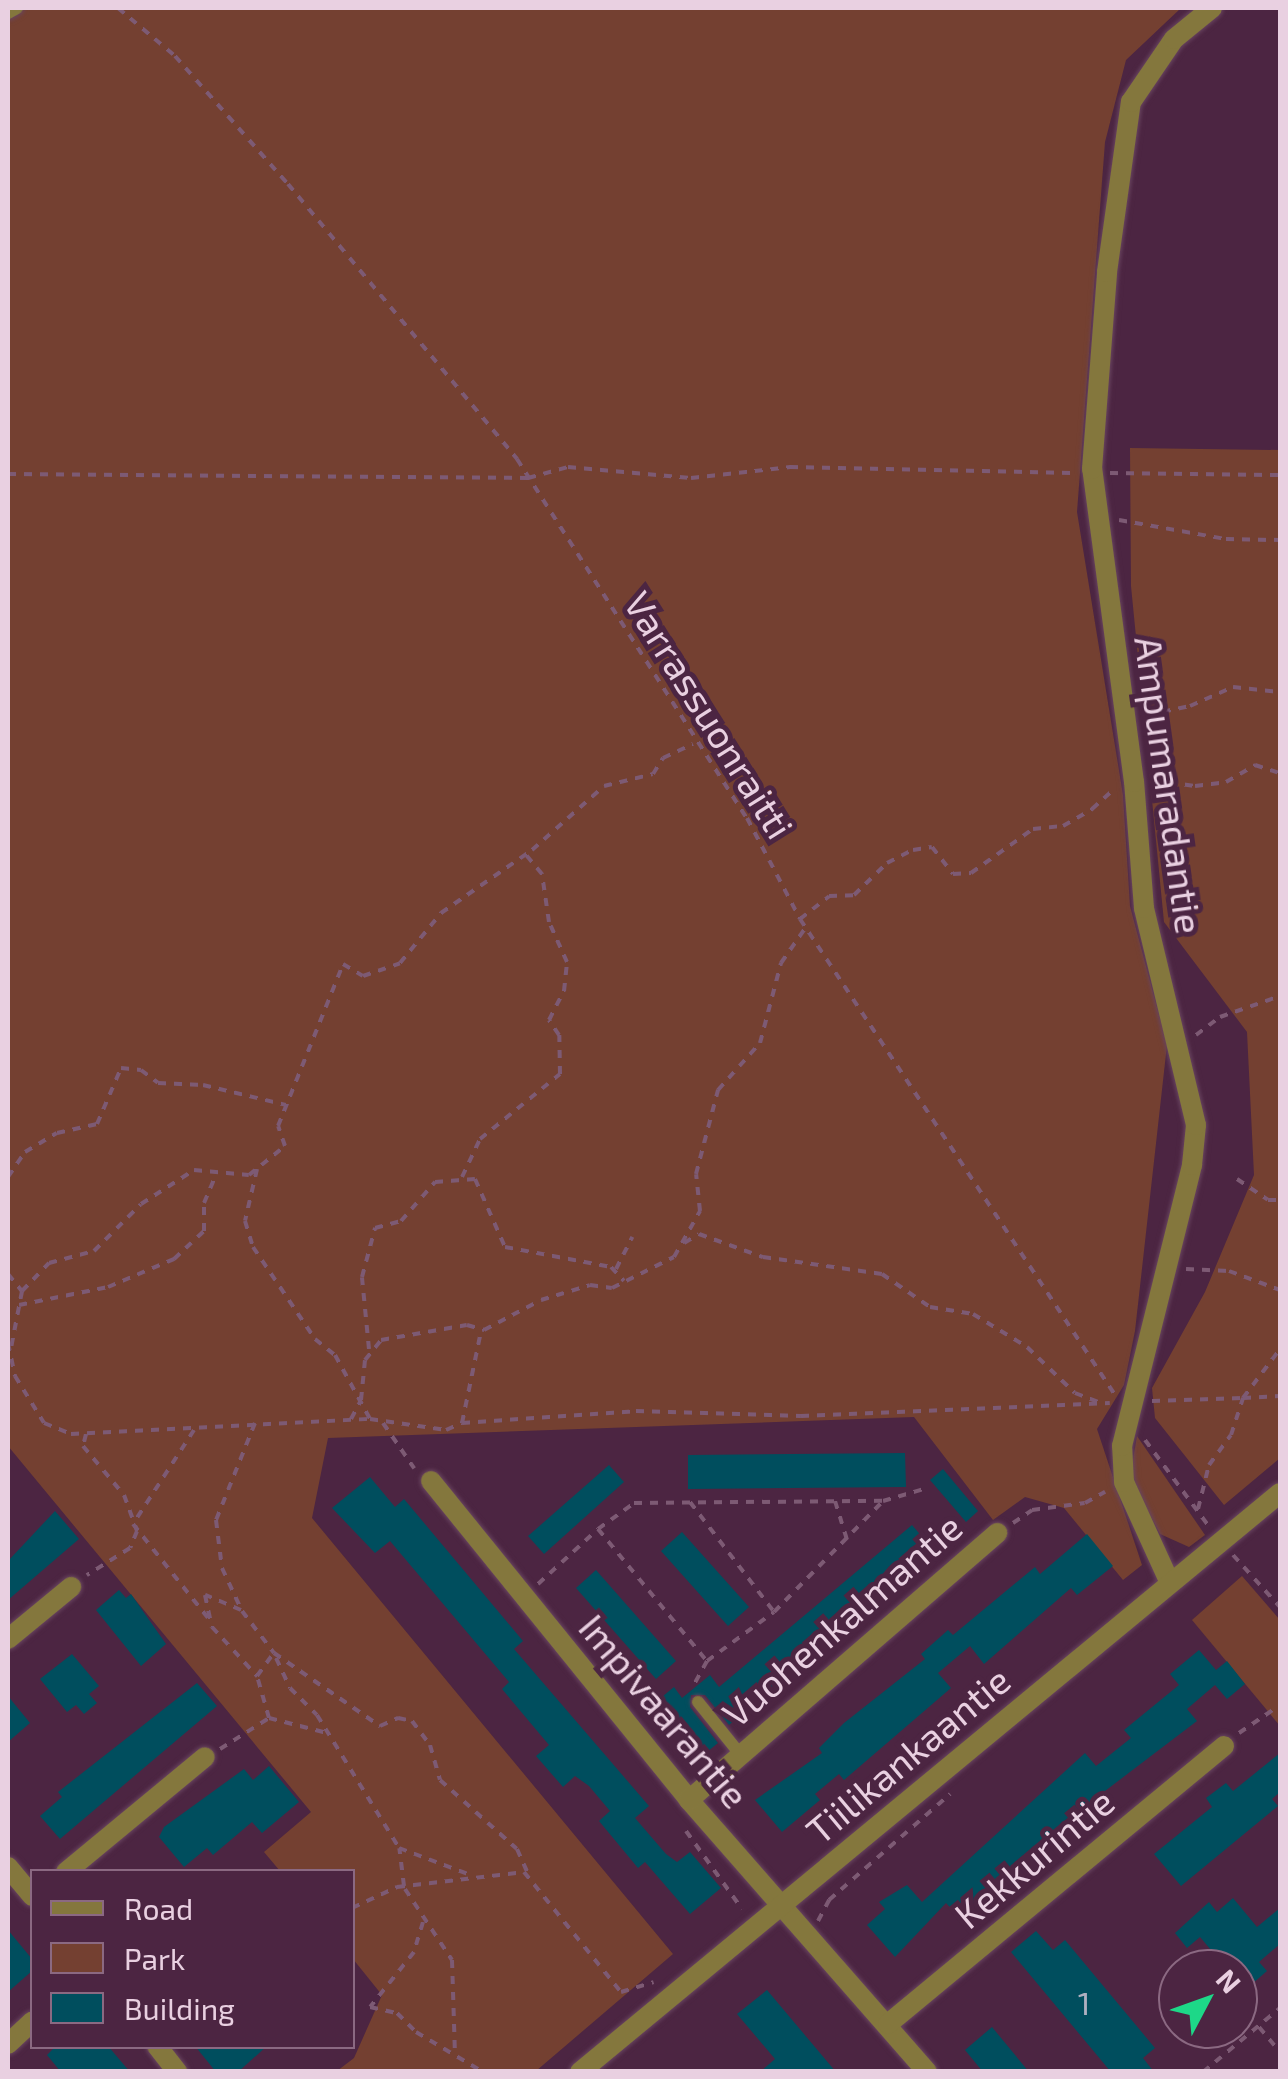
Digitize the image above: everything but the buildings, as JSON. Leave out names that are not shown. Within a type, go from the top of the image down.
[{"type":"street","name":"Ampumaradantie","points":[[1170,1582],[1124,1482],[1127,1406],[1166,1266],[1196,1124],[1180,1044],[1144,908],[1128,724],[1092,473],[1107,272],[1131,102],[1174,39],[1212,8]]},
{"type":"street","name":"Impivaarantie","points":[[431,1481],[689,1800],[785,1903],[927,2072]]},
{"type":"street","name":"Tiilikankaantie","points":[[580,2072],[1280,1493]]},
{"type":"street","name":"Vuohenkalmantie","points":[[689,1800],[996,1534]]},
{"type":"street","points":[[8,1640],[71,1587]]},
{"type":"street","name":"Kekkurintie","points":[[888,2024],[1224,1746]]},
{"type":"street","points":[[70,1869],[205,1757]]},
{"type":"street","points":[[8,1866],[30,1894]]},
{"type":"street","points":[[8,2044],[30,2024]]},
{"type":"street","points":[[159,2049],[177,2072]]},
{"type":"lane","points":[[8,14],[17,8]]},
{"type":"lane","points":[[698,1702],[740,1754]]},
{"type":"path","name":"Varrassuonraitti","points":[[118,8],[175,56],[288,184],[528,478],[695,743],[747,818],[800,919],[1199,1514],[1280,1607]]},
{"type":"path","points":[[8,474],[528,478],[568,467],[691,478],[790,467],[1280,475]]},
{"type":"path","points":[[1096,509],[1131,526],[1280,540]]},
{"type":"path","points":[[1128,724],[1233,687],[1280,692]]},
{"type":"path","points":[[695,743],[663,758],[653,774],[604,786],[525,854],[441,913],[400,963],[363,976],[344,964],[278,1126],[285,1146],[249,1175],[194,1170],[141,1204],[94,1251],[49,1263],[22,1291],[10,1346],[15,1376],[44,1423],[86,1434],[380,1418],[395,1426],[446,1430],[462,1423],[636,1411],[801,1416],[1127,1406],[1280,1396]]},
{"type":"path","points":[[800,919],[829,896],[854,895],[890,861],[913,850],[932,848],[953,874],[970,872],[1032,829],[1063,826],[1134,782],[1210,784],[1255,765],[1280,773]]},
{"type":"path","points":[[462,1177],[480,1140],[560,1074],[559,1035],[549,1020],[564,990],[568,962],[549,922],[542,874],[525,854]]},
{"type":"path","points":[[684,1243],[700,1211],[696,1174],[718,1090],[760,1043],[781,962],[806,927]]},
{"type":"path","points":[[1180,1044],[1220,1018],[1280,996]]},
{"type":"path","points":[[8,1176],[26,1152],[57,1133],[98,1124],[121,1068],[140,1070],[158,1083],[203,1085],[288,1105]]},
{"type":"path","points":[[257,1168],[245,1221],[253,1247],[315,1339],[335,1354],[370,1418]]},
{"type":"path","points":[[20,1305],[108,1287],[174,1259],[204,1231],[204,1203],[216,1175]]},
{"type":"path","points":[[1238,1178],[1268,1200],[1280,1200]]},
{"type":"path","points":[[350,1419],[360,1400],[369,1354],[362,1278],[375,1228],[401,1221],[435,1182],[475,1179],[505,1247],[616,1269],[624,1280]]},
{"type":"path","points":[[480,1331],[571,1288],[607,1289],[654,1272],[699,1234],[763,1256],[882,1274],[930,1307],[972,1314],[1027,1347],[1074,1392],[1104,1404]]},
{"type":"path","points":[[616,1269],[632,1237]]},
{"type":"path","points":[[1166,1266],[1203,1273],[1218,1268],[1280,1290]]},
{"type":"path","points":[[8,1274],[22,1291]]},
{"type":"path","points":[[369,1354],[381,1340],[467,1325],[480,1331]]},
{"type":"path","points":[[462,1423],[480,1331]]},
{"type":"path","points":[[1199,1514],[1206,1472],[1232,1435],[1243,1398],[1280,1349]]},
{"type":"path","points":[[8,1378],[15,1376]]},
{"type":"path","points":[[380,1418],[410,1465],[431,1481]]},
{"type":"path","points":[[254,1423],[216,1520],[222,1568],[242,1610],[274,1653],[290,1688],[328,1732],[399,1848],[404,1887],[452,1960],[455,2053]]},
{"type":"path","points":[[71,1587],[130,1548],[134,1524],[198,1428]]},
{"type":"path","points":[[86,1434],[83,1446],[124,1495],[134,1524],[257,1676],[269,1718]]},
{"type":"path","points":[[996,1534],[1032,1510],[1085,1503],[1124,1482]]},
{"type":"path","points":[[524,1596],[598,1529],[634,1503],[882,1500],[924,1489]]},
{"type":"path","points":[[698,1702],[691,1685],[707,1661],[774,1612],[848,1544],[882,1500]]},
{"type":"path","points":[[835,1501],[848,1544]]},
{"type":"path","points":[[690,1502],[774,1612]]},
{"type":"path","points":[[598,1529],[707,1661]]},
{"type":"path","points":[[208,1618],[205,1594],[242,1610]]},
{"type":"path","points":[[257,1676],[274,1653]]},
{"type":"path","points":[[274,1653],[380,1726],[412,1721],[430,1745],[440,1780],[518,1848],[528,1874],[621,1992],[633,1993],[659,1978]]},
{"type":"path","points":[[1224,1746],[1280,1705]]},
{"type":"path","points":[[205,1757],[269,1718],[328,1732]]},
{"type":"path","points":[[399,1848],[473,1875]]},
{"type":"path","points":[[355,1907],[404,1887],[506,1870],[528,1874]]},
{"type":"path","points":[[424,1922],[414,1952],[370,2008],[397,2013],[416,2032],[484,2072]]},
{"type":"path","points":[[1203,2072],[1280,2008]]},
{"type":"path","points":[[1259,2027],[1280,2052]]},
{"type":"green space","points":[[8,8],[1181,8],[1126,60],[1105,142],[1077,512],[1123,795],[1130,906],[1167,1045],[1135,1331],[1124,1385],[1097,1429],[1142,1565],[1123,1580],[1064,1508],[1025,1497],[993,1520],[914,1417],[328,1438],[312,1518],[673,1954],[536,2071],[337,2071],[354,2058],[382,1995],[355,1961],[355,1869],[278,1869],[264,1852],[311,1812],[8,1446]]},
{"type":"green space","points":[[1130,448],[1280,450],[1280,1458],[1224,1505],[1155,1418],[1152,1388],[1205,1292],[1254,1175],[1247,1032],[1164,922],[1131,586]]},
{"type":"green space","points":[[1137,1436],[1205,1535],[1189,1547],[1160,1534],[1130,1477]]},
{"type":"green space","points":[[1242,1576],[1280,1620],[1280,1726],[1192,1620]]}]
